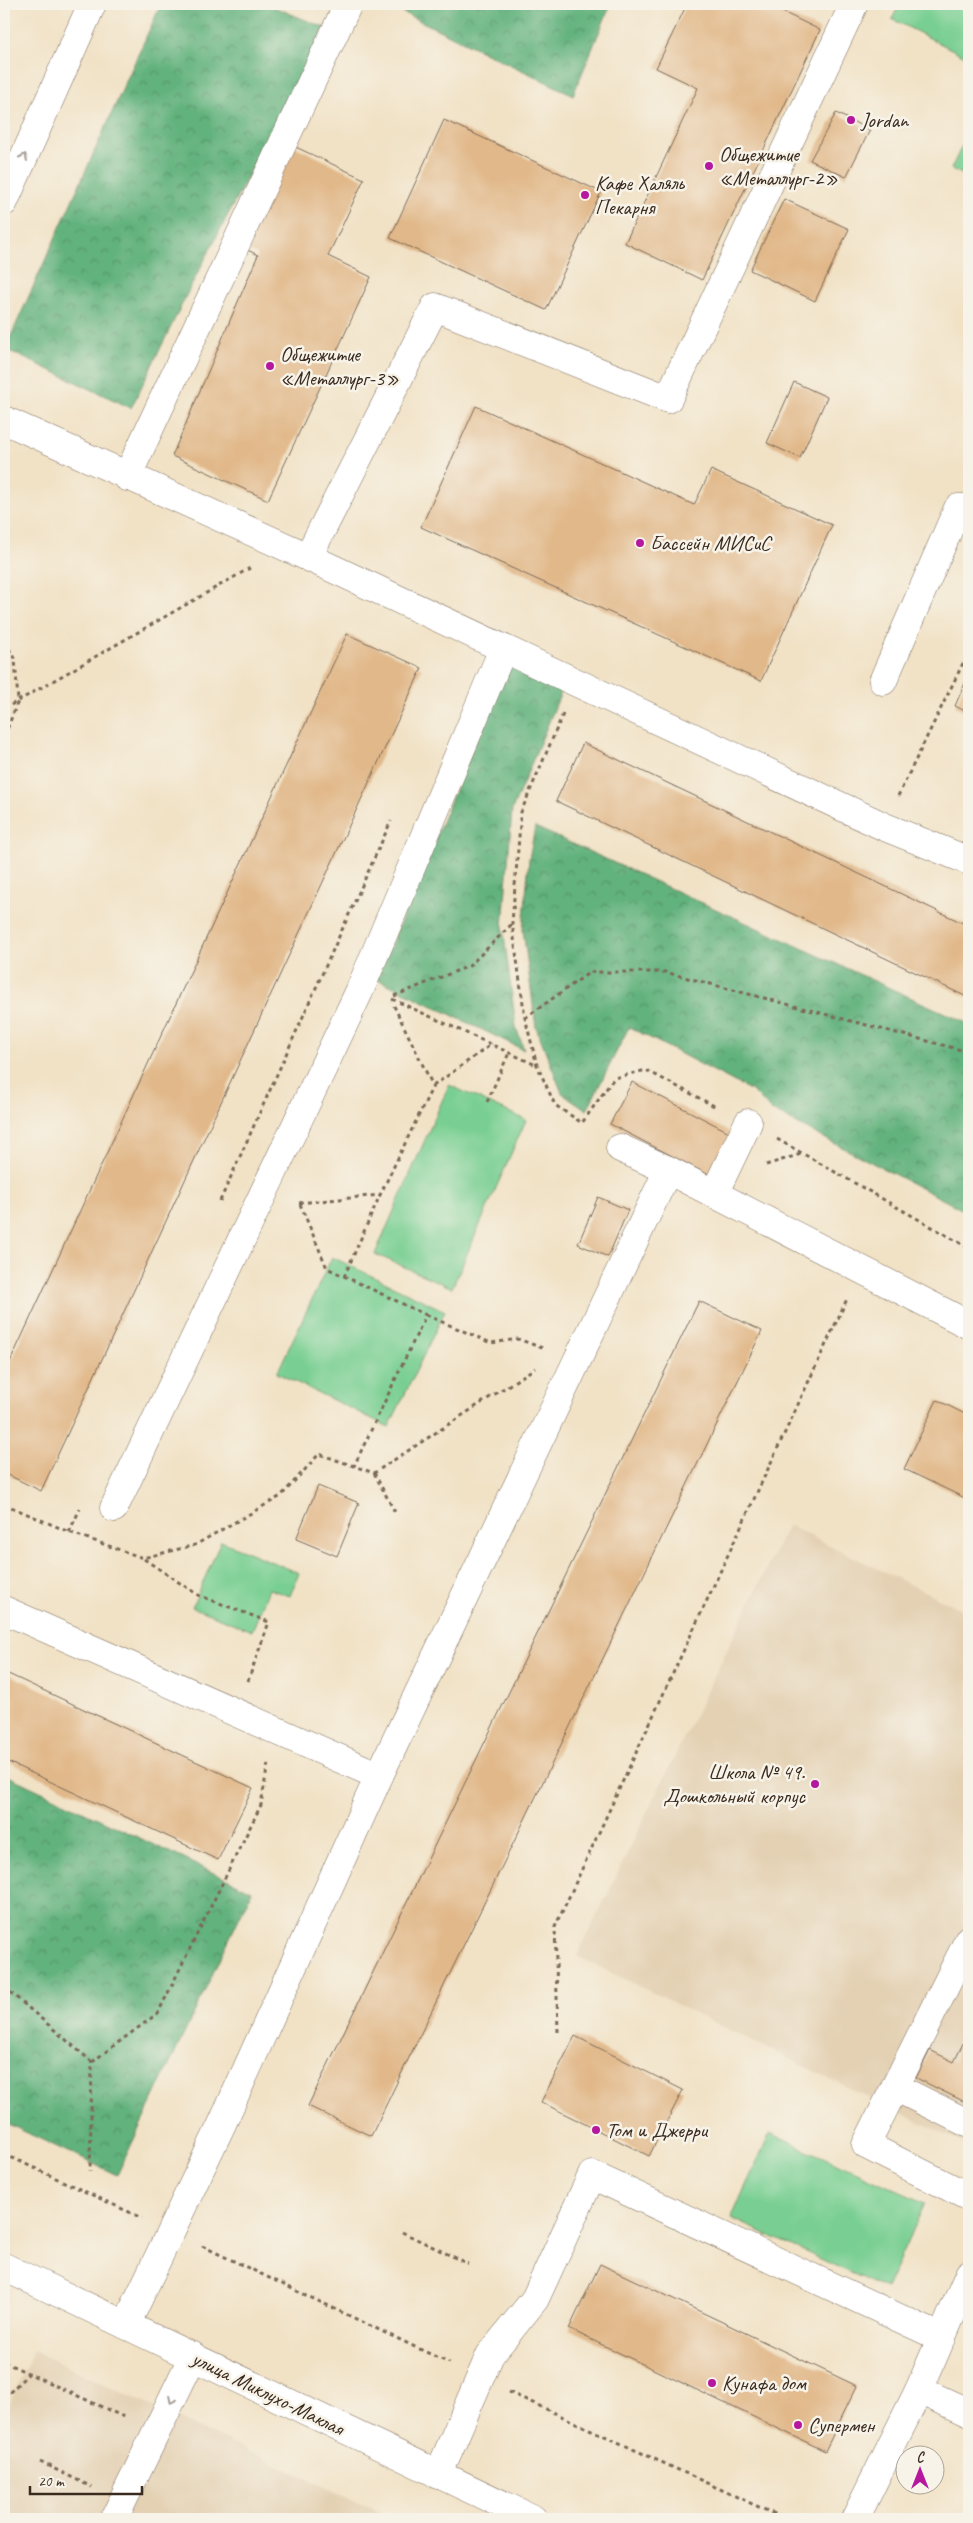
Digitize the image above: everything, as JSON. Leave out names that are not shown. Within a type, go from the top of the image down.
[{"type":"main road","points":[[4,202],[92,4]]},
{"type":"main road","points":[[126,477],[348,4]]},
{"type":"main road","points":[[296,553],[435,307],[668,399],[854,4]]},
{"type":"main road","points":[[4,420],[80,460],[126,477],[296,553],[885,827],[969,861]]},
{"type":"main road","points":[[883,682],[958,508],[969,508]]},
{"type":"main road","points":[[114,1508],[359,992],[503,650]]},
{"type":"main road","points":[[714,1194],[748,1123]]},
{"type":"main road","points":[[620,1148],[668,1170],[969,1325]]},
{"type":"main road","points":[[126,2325],[171,2232],[379,1776],[668,1170]]},
{"type":"main road","points":[[4,1610],[379,1776]]},
{"type":"main road","points":[[969,1939],[866,2145],[969,2197]]},
{"type":"main road","points":[[895,2087],[969,2124]]},
{"type":"main road","points":[[438,2475],[490,2355],[535,2299],[592,2175],[942,2338]]},
{"type":"main road","name":"улица Миклухо-Маклая","points":[[4,2267],[533,2519]]},
{"type":"main road","points":[[855,2519],[919,2390],[969,2274]]},
{"type":"main road","points":[[118,2510],[193,2356]]},
{"type":"main road","points":[[919,2390],[969,2413]]},
{"type":"path","points":[[4,710],[296,553]]},
{"type":"path","points":[[4,642],[14,658],[18,702],[4,737]]},
{"type":"path","points":[[905,780],[969,651]]},
{"type":"path","points":[[575,683],[521,812],[512,923],[525,1018],[537,1065],[555,1104],[582,1123]]},
{"type":"path","points":[[216,1209],[393,818]]},
{"type":"path","points":[[390,998],[469,966],[512,923]]},
{"type":"path","points":[[525,1018],[590,972],[665,972],[969,1052]]},
{"type":"path","points":[[390,998],[537,1065]]},
{"type":"path","points":[[390,998],[433,1086]]},
{"type":"path","points":[[344,1277],[380,1195],[433,1086],[492,1044]]},
{"type":"path","points":[[487,1102],[509,1052]]},
{"type":"path","points":[[380,1195],[300,1204],[327,1268],[426,1315],[491,1343],[518,1339],[556,1354],[589,1335]]},
{"type":"path","points":[[558,2032],[556,1927],[848,1296]]},
{"type":"path","points":[[354,1466],[426,1315]]},
{"type":"path","points":[[374,1473],[540,1365]]},
{"type":"path","points":[[143,1558],[195,1545],[281,1496],[319,1454],[374,1473],[396,1514]]},
{"type":"path","points":[[4,1504],[70,1532],[143,1558],[198,1595],[269,1622],[236,1714]]},
{"type":"path","points":[[70,1532],[82,1505]]},
{"type":"path","points":[[92,2062],[158,2013],[261,1805],[269,1758]]},
{"type":"path","points":[[4,1987],[92,2062]]},
{"type":"path","points":[[90,2171],[92,2062]]},
{"type":"path","points":[[4,2154],[785,2519]]},
{"type":"path","points":[[402,2232],[468,2264]]},
{"type":"path","points":[[4,2362],[156,2432]]},
{"type":"path","points":[[4,2398],[29,2373]]},
{"type":"path","points":[[40,2462],[118,2510]]},
{"type":"shaded area","name":"Школа № 49. Дошкольный корпус","points":[[788,1525],[969,1613],[969,2146],[577,1956]]},
{"type":"shaded area","points":[[33,2351],[394,2519],[4,2519],[4,2416]]},
{"type":"green space","points":[[161,4],[267,4],[325,28],[190,288],[131,408],[5,349]]},
{"type":"green space","points":[[385,4],[611,4],[573,95]]},
{"type":"green space","points":[[900,4],[969,4],[969,58],[892,19]]},
{"type":"green space","points":[[969,131],[969,177],[951,169]]},
{"type":"green space","points":[[507,665],[563,688],[512,810],[503,927],[516,1027],[524,1050],[377,979]]},
{"type":"green space","points":[[535,827],[969,1024],[969,1213],[772,1111],[752,1091],[629,1027],[587,1110],[562,1093],[536,1027],[523,930],[529,859]]},
{"type":"green space","points":[[449,1085],[526,1120],[452,1288],[375,1254]]},
{"type":"green space","points":[[332,1257],[445,1311],[389,1427],[277,1373]]},
{"type":"green space","points":[[221,1541],[299,1573],[290,1596],[269,1589],[252,1631],[192,1607]]},
{"type":"green space","points":[[4,1774],[252,1891],[117,2175],[4,2122]]},
{"type":"green space","points":[[770,2133],[925,2203],[886,2289],[731,2218]]},
{"type":"building","name":"Общежитие «Металлург-2»","points":[[687,4],[766,4],[820,30],[702,280],[625,243],[698,88],[656,68]]},
{"type":"building","points":[[836,113],[870,130],[846,177],[810,160]]},
{"type":"building","points":[[444,120],[601,192],[546,310],[390,238]]},
{"type":"building","name":"Общежитие «Металлург-3»","points":[[285,142],[364,179],[328,256],[371,277],[268,500],[172,456],[258,255],[237,245]]},
{"type":"building","points":[[784,199],[849,229],[815,301],[750,270]]},
{"type":"building","points":[[794,382],[827,397],[800,458],[767,443]]},
{"type":"building","name":"Бассейн МИСиС","points":[[476,406],[694,505],[711,470],[832,525],[761,681],[421,527]]},
{"type":"building","points":[[347,634],[422,668],[41,1491],[4,1473],[4,1375]]},
{"type":"building","points":[[969,674],[969,713],[955,706]]},
{"type":"building","points":[[583,743],[969,926],[969,998],[556,801]]},
{"type":"building","points":[[632,1082],[731,1133],[709,1175],[610,1124]]},
{"type":"building","points":[[598,1197],[628,1210],[608,1257],[578,1244]]},
{"type":"building","points":[[699,1301],[762,1331],[371,2136],[308,2106]]},
{"type":"building","points":[[937,1400],[969,1416],[969,1500],[904,1469]]},
{"type":"building","points":[[318,1486],[359,1503],[337,1556],[296,1539]]},
{"type":"building","points":[[4,1672],[253,1788],[218,1860],[4,1760]]},
{"type":"building","points":[[969,2031],[969,2104],[916,2078],[930,2050],[954,2062]]},
{"type":"building","points":[[575,2036],[683,2090],[649,2156],[541,2102]]},
{"type":"building","points":[[600,2264],[857,2386],[825,2451],[569,2329]]},
{"type":"place","name":"Jordan","points":[[851,120]]},
{"type":"place","name":"Общежитие «Металлург-2»","points":[[709,166]]},
{"type":"place","name":"Кафе Халяль Пекарня","points":[[585,195]]},
{"type":"place","name":"Общежитие «Металлург-3»","points":[[270,366]]},
{"type":"place","name":"Бассейн МИСиС","points":[[640,543]]},
{"type":"place","name":"Школа № 49. Дошкольный корпус","points":[[815,1784]]},
{"type":"place","name":"Том и Джерри","points":[[596,2130]]},
{"type":"place","name":"Кунафа дом","points":[[712,2383]]},
{"type":"place","name":"Супермен","points":[[798,2425]]}]
